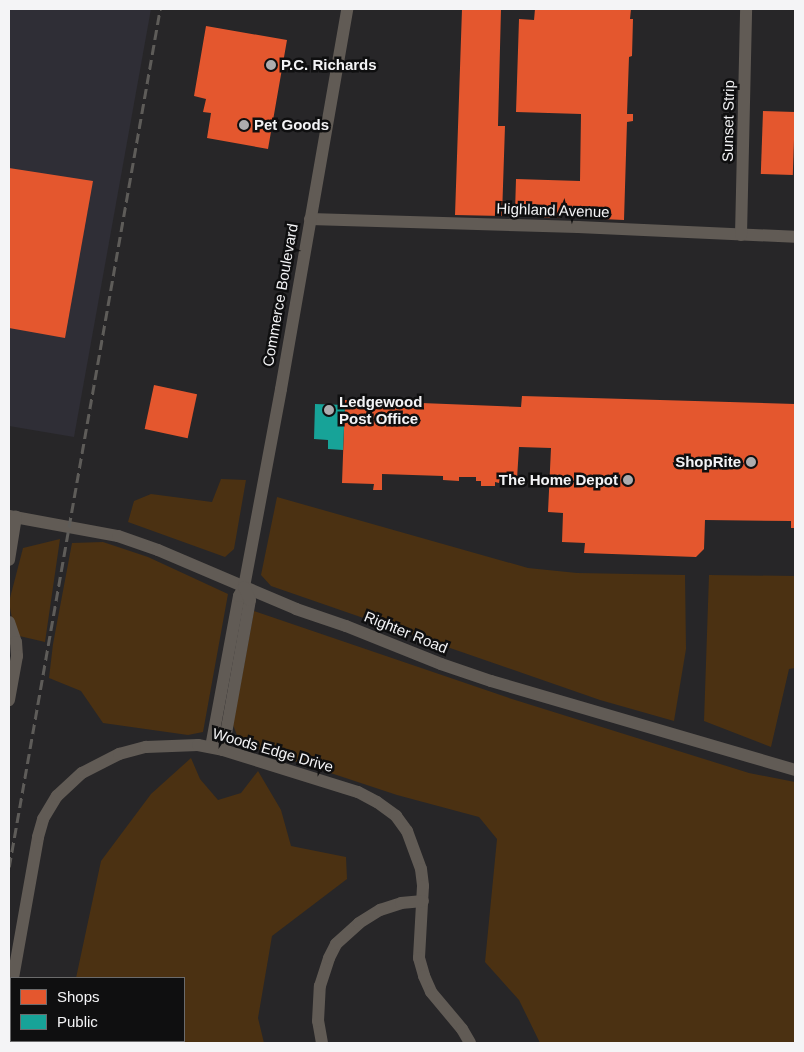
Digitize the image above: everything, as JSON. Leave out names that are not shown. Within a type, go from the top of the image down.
[{"type":"street","name":"Commerce Boulevard","points":[[217,748],[239,596],[244,587],[347,9]]},
{"type":"street","name":"Sunset Strip","points":[[741,235],[746,9]]},
{"type":"street","name":"Highland Avenue","points":[[310,220],[578,227],[795,237]]},
{"type":"street","name":"Righter Road","points":[[12,517],[118,536],[158,550],[296,609],[491,681],[795,770]]},
{"type":"street","points":[[9,560],[12,517]]},
{"type":"street","points":[[9,622],[16,642],[17,656],[9,700]]},
{"type":"street","name":"Woods Edge Drive","points":[[12,977],[38,837],[43,819],[57,796],[82,773],[105,760],[126,752],[164,745],[217,748],[358,792],[377,802],[396,816],[407,831],[421,869],[423,901],[419,958],[424,976],[431,992],[462,1029],[470,1043]]},
{"type":"street","points":[[322,1043],[318,1020],[320,986],[329,958],[336,944],[359,923],[380,910],[401,903],[423,901]]},
{"type":"shaded area","points":[[9,9],[151,9],[74,437],[9,426]]},
{"type":"shaded area","points":[[221,479],[246,480],[234,549],[225,557],[128,522],[134,501],[151,494],[212,502]]},
{"type":"shaded area","points":[[277,497],[528,568],[577,573],[685,575],[686,649],[674,721],[600,700],[271,586],[261,575]]},
{"type":"shaded area","points":[[60,539],[45,642],[15,635],[9,602],[23,548]]},
{"type":"shaded area","points":[[103,542],[148,557],[228,594],[203,732],[188,735],[103,723],[81,691],[49,678],[53,644],[72,543]]},
{"type":"shaded area","points":[[709,575],[795,576],[795,668],[789,669],[771,747],[704,721]]},
{"type":"shaded area","points":[[254,611],[512,699],[749,773],[795,782],[795,1043],[540,1043],[519,1000],[485,962],[497,839],[479,817],[397,795],[240,743],[233,725]]},
{"type":"shaded area","points":[[191,758],[200,779],[218,800],[241,793],[258,771],[281,810],[291,846],[346,857],[347,879],[272,936],[258,1018],[264,1043],[63,1043],[185,1042],[185,977],[76,977],[101,861],[151,794]]},
{"type":"building: Shops","points":[[462,9],[501,9],[498,126],[505,126],[502,216],[455,215]]},
{"type":"building: Shops","points":[[535,9],[631,9],[630,19],[633,19],[632,56],[629,57],[627,114],[633,114],[633,121],[627,122],[624,220],[602,219],[602,215],[560,213],[560,218],[544,218],[544,212],[515,212],[516,179],[580,181],[581,114],[516,112],[519,19],[534,20]]},
{"type":"building: Shops","points":[[206,26],[287,40],[268,149],[207,138],[211,113],[203,112],[206,99],[194,96]]},
{"type":"building: Shops","points":[[763,111],[795,112],[793,175],[761,174]]},
{"type":"building: Shops","points":[[9,168],[93,181],[65,338],[9,328]]},
{"type":"building: Shops","points":[[154,385],[197,394],[188,438],[145,429]]},
{"type":"building: Shops","points":[[522,396],[795,404],[795,528],[791,528],[791,521],[705,520],[704,549],[696,557],[584,553],[585,543],[562,542],[563,513],[548,512],[551,448],[519,447],[517,479],[500,478],[499,483],[495,482],[495,486],[481,486],[481,481],[476,481],[476,477],[459,477],[459,481],[443,480],[443,476],[382,474],[382,490],[373,490],[374,484],[342,483],[345,400],[521,407]]},
{"type":"building: Public","points":[[315,404],[345,405],[343,450],[328,449],[328,440],[314,439]]},
{"type":"railway","points":[[9,867],[160,9]]},
{"type":"place","name":"P.C. Richards","points":[[271,65]]},
{"type":"place","name":"Pet Goods","points":[[244,125]]},
{"type":"place","name":"Ledgewood Post Office","points":[[329,410]]},
{"type":"place","name":"ShopRite","points":[[751,462]]},
{"type":"place","name":"The Home Depot","points":[[628,480]]}]
